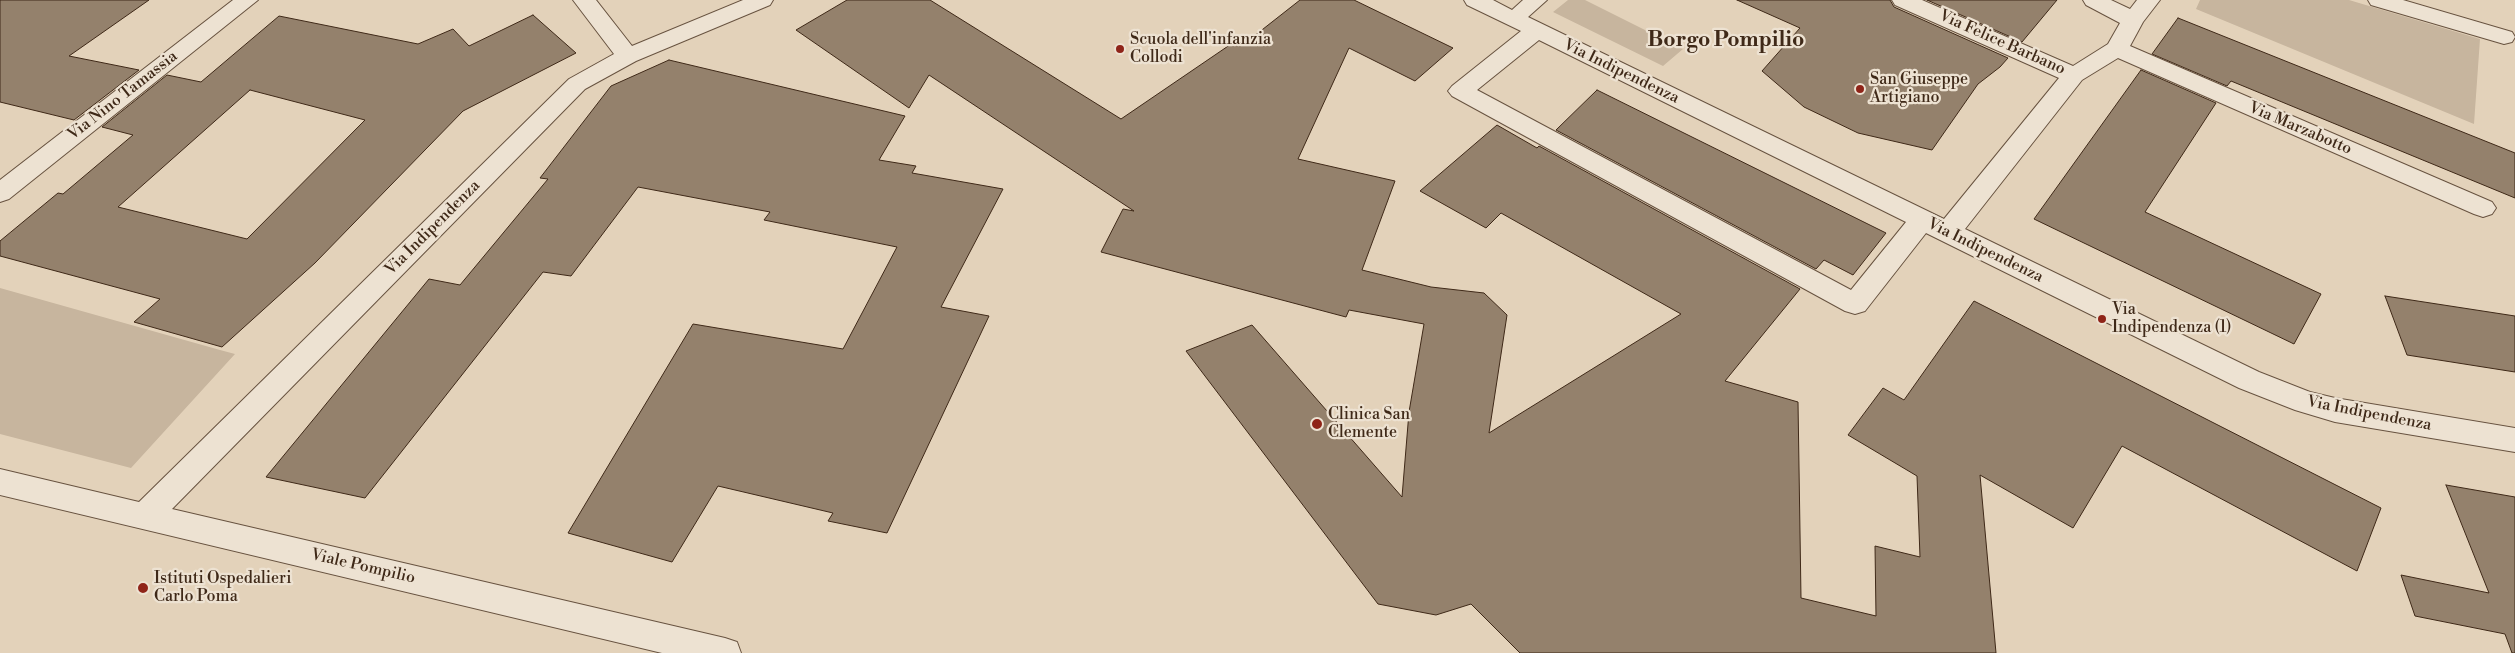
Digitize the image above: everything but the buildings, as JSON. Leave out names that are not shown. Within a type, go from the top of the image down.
[{"type":"street","name":"Via Nino Tamassia","points":[[0,193],[246,0]]},
{"type":"street","points":[[584,0],[626,52]]},
{"type":"street","name":"Via Indipendenza","points":[[135,514],[577,84],[626,52],[742,0]]},
{"type":"street","name":"Via Indipendenza","points":[[626,52],[762,0]]},
{"type":"street","name":"Via Indipendenza","points":[[1475,0],[1531,14],[1922,220],[1952,227],[2230,358],[2305,389],[2331,396],[2515,426]]},
{"type":"street","name":"Via Indipendenza","points":[[1498,0],[1531,14],[1952,227],[2224,369],[2305,402],[2335,410],[2515,440]]},
{"type":"street","name":"Via Felice Barbano","points":[[1903,0],[2074,75]]},
{"type":"street","points":[[2094,0],[2133,20]]},
{"type":"street","points":[[1952,227],[2074,75],[2118,49],[2133,20],[2149,0]]},
{"type":"street","points":[[2379,0],[2504,36]]},
{"type":"street","points":[[1531,14],[1460,91],[1855,304],[1922,220]]},
{"type":"street","name":"Via Marzabotto","points":[[2118,49],[2483,208]]},
{"type":"street","name":"Viale Pompilio","points":[[0,482],[725,653]]},
{"type":"shaded area","points":[[1568,0],[1585,0],[1683,49],[1663,66],[1553,12]]},
{"type":"shaded area","points":[[2200,0],[2349,0],[2480,39],[2474,124],[2196,9]]},
{"type":"shaded area","points":[[0,288],[235,354],[131,468],[0,434]]},
{"type":"place","name":"Scuola dell'infanzia Collodi","points":[[1120,49]]},
{"type":"place","name":"San Giuseppe Artigiano","points":[[1860,89]]},
{"type":"place","name":"Via Indipendenza (1)","points":[[2102,319]]},
{"type":"place","name":"Clinica San Clemente","points":[[1317,424]]},
{"type":"place","name":"Istituti Ospedalieri Carlo Poma","points":[[143,588]]},
{"type":"district","name":"Borgo Pompilio","points":[[1726,41]]}]
